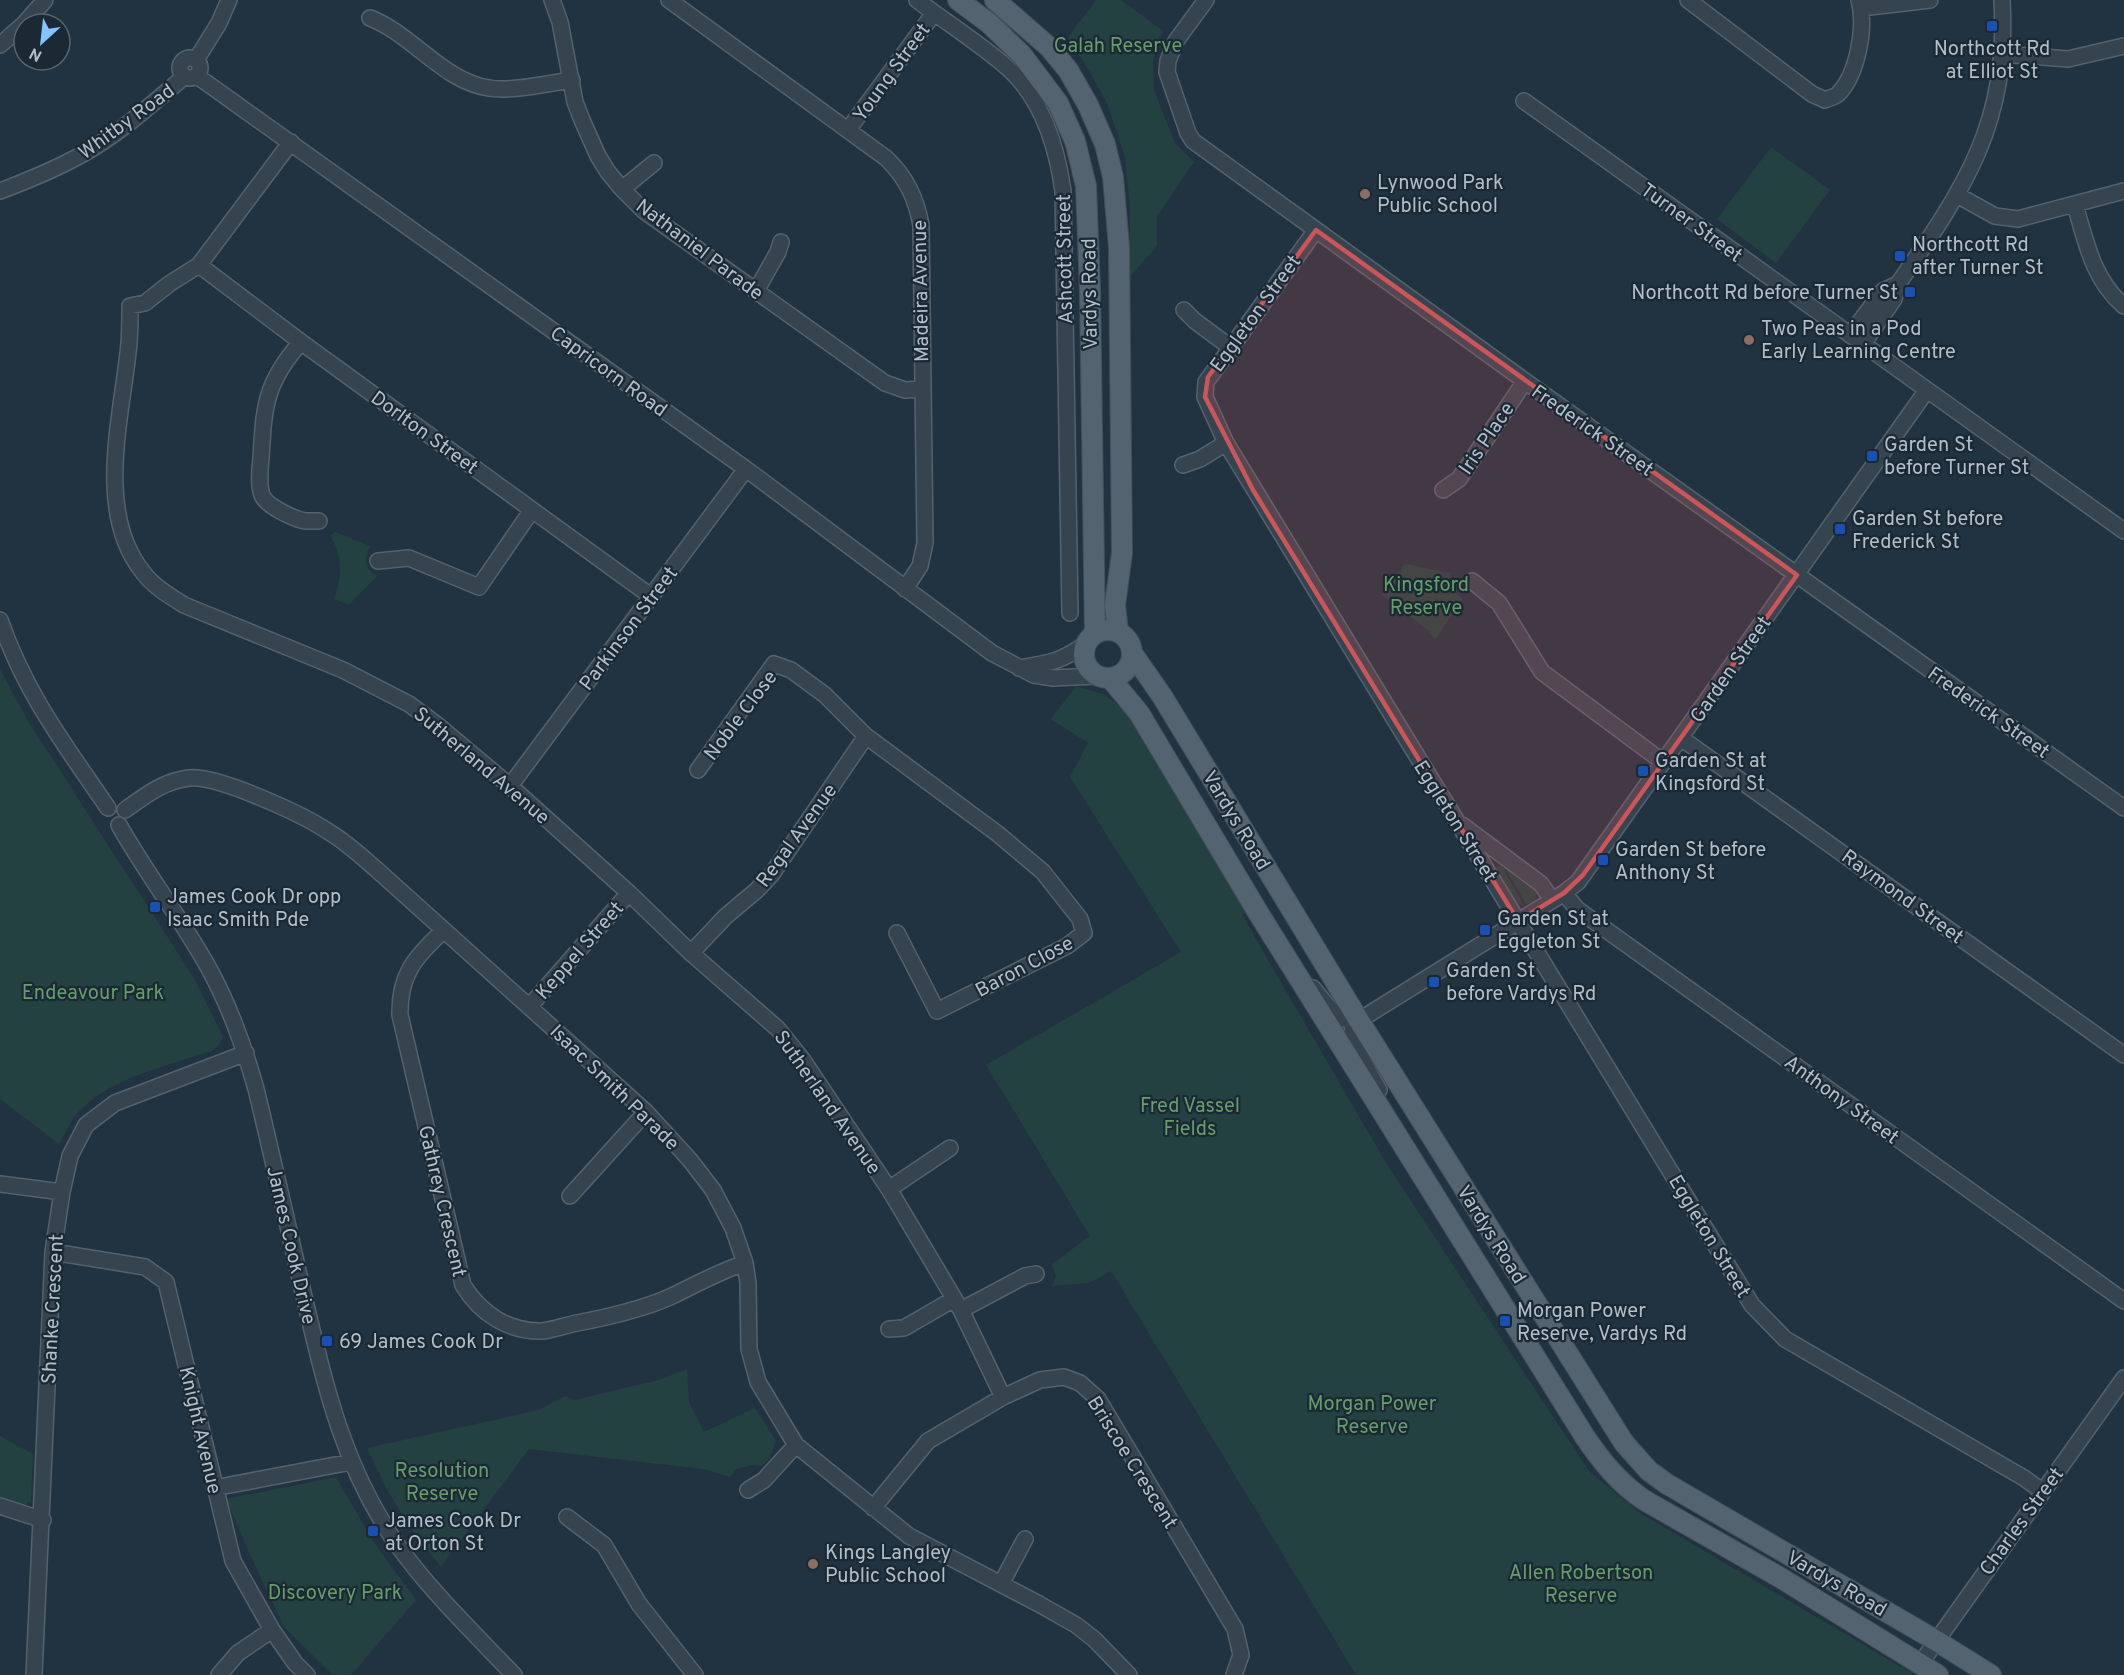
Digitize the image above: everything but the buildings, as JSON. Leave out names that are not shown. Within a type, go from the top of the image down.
[{"type":"main road","name":"Vardys Road","points":[[958,0],[990,24],[1022,55],[1058,103],[1075,141],[1086,186],[1090,292],[1090,639]]},
{"type":"main road","name":"Vardys Road","points":[[995,0],[1050,48],[1068,70],[1088,105],[1105,144],[1113,177],[1120,280],[1122,552],[1115,604],[1118,632]]},
{"type":"main road","points":[[1106,630],[1118,632],[1130,643],[1132,653],[1129,667],[1118,677],[1104,677],[1091,672],[1084,659],[1090,639],[1106,630]]},
{"type":"main road","name":"Vardys Road","points":[[1132,653],[1162,696],[1358,1019],[1605,1416],[1638,1459],[1685,1496],[1935,1640],[1991,1675]]},
{"type":"main road","name":"Vardys Road","points":[[1104,677],[1139,713],[1399,1140],[1585,1437],[1619,1480],[1644,1500],[1780,1578],[1938,1675]]},
{"type":"street","points":[[34,12],[45,0]]},
{"type":"street","name":"Whitby Road","points":[[0,191],[66,163],[92,149],[126,125],[192,71],[230,0]]},
{"type":"street","name":"Nathaniel Parade","points":[[552,0],[560,22],[575,102],[598,156],[622,189],[644,211],[885,383],[905,390],[922,389]]},
{"type":"street","name":"Madeira Avenue","points":[[669,0],[886,158],[898,170],[916,200],[921,225],[924,549],[920,566],[905,589]]},
{"type":"street","name":"Ashcott Street","points":[[917,0],[1011,71],[1029,93],[1054,145],[1063,191],[1070,613]]},
{"type":"street","name":"Frederick Street","points":[[1206,0],[1176,41],[1168,61],[1167,72],[1189,136],[1197,144],[2124,808]]},
{"type":"street","points":[[1688,0],[1812,94],[1825,100],[1837,95],[1848,78],[1858,54],[1860,4],[1930,0]]},
{"type":"street","points":[[1856,340],[1883,291],[1898,284],[1958,195],[1986,134],[1997,92],[2003,54],[2002,0]]},
{"type":"street","name":"Young Street","points":[[848,130],[934,13]]},
{"type":"street","points":[[370,18],[394,30],[463,80],[482,87],[503,88],[572,80]]},
{"type":"street","points":[[0,45],[12,34]]},
{"type":"street","points":[[2003,54],[2068,59],[2124,46]]},
{"type":"street","name":"Capricorn Road","points":[[192,71],[746,469],[992,653],[1034,675],[1053,678],[1104,677]]},
{"type":"street","name":"Turner Street","points":[[1524,101],[2124,531]]},
{"type":"street","name":"Sutherland Avenue","points":[[291,142],[199,265],[145,303],[130,306],[129,342],[117,435],[117,508],[127,543],[137,563],[159,588],[184,605],[343,670],[409,704],[458,741],[510,786],[629,893],[691,953],[778,1029],[802,1059],[889,1189],[958,1304],[1004,1397]]},
{"type":"street","points":[[622,189],[654,163]]},
{"type":"street","points":[[1958,195],[1988,213],[2011,219],[2026,218],[2124,191]]},
{"type":"street","points":[[2075,205],[2096,272],[2110,292],[2124,306]]},
{"type":"street","name":"Eggleton Street","points":[[1316,230],[1208,377],[1204,387],[1206,402],[1226,443],[1752,1305],[1785,1339],[2024,1478],[2042,1491]]},
{"type":"street","points":[[756,291],[781,242]]},
{"type":"street","name":"Dorlton Street","points":[[199,265],[301,342],[652,597]]},
{"type":"street","points":[[1184,310],[1230,347]]},
{"type":"street","points":[[301,342],[285,360],[274,380],[263,412],[260,480],[262,496],[279,511],[304,521],[319,521]]},
{"type":"street","name":"Iris Place","points":[[1443,490],[1459,479],[1525,381]]},
{"type":"street","name":"Garden Street","points":[[1358,1019],[1558,897],[1583,875],[1927,390]]},
{"type":"street","points":[[1183,465],[1200,459],[1226,443]]},
{"type":"street","name":"Parkinson Street","points":[[510,786],[746,469]]},
{"type":"street","points":[[378,561],[409,558],[478,587],[532,510]]},
{"type":"street","points":[[1472,581],[1499,603],[1542,672],[1664,762]]},
{"type":"street","points":[[0,620],[17,662],[40,707],[108,808]]},
{"type":"street","points":[[1020,668],[1066,658],[1090,639]]},
{"type":"street","name":"Noble Close","points":[[699,770],[774,664],[791,670],[825,695],[866,736]]},
{"type":"street","name":"Baron Close","points":[[866,736],[998,834],[1043,872],[1080,919],[1084,933],[1067,946],[937,1011],[897,933]]},
{"type":"street","name":"Regal Avenue","points":[[691,953],[726,916],[772,874],[866,736]]},
{"type":"street","name":"Raymond Street","points":[[1681,738],[2124,1055]]},
{"type":"street","name":"Isaac Smith Parade","points":[[124,810],[171,782],[191,778],[219,782],[277,806],[330,832],[376,869],[646,1112],[690,1160],[713,1190],[733,1228],[745,1263],[748,1283],[748,1330],[753,1364],[764,1395],[796,1445],[917,1541],[1076,1625],[1094,1639],[1129,1675]]},
{"type":"street","points":[[116,805],[124,810],[125,820],[119,825],[107,822],[105,814],[108,808],[116,805]]},
{"type":"street","name":"Anthony Street","points":[[1454,820],[1558,897],[2124,1301]]},
{"type":"street","name":"James Cook Drive","points":[[119,825],[207,964],[229,1008],[246,1053],[327,1392],[351,1462],[384,1524],[408,1559],[514,1675]]},
{"type":"street","name":"Keppel Street","points":[[529,1006],[629,893]]},
{"type":"street","name":"Gathrey Crescent","points":[[443,931],[409,968],[403,981],[400,1015],[463,1285],[470,1297],[504,1324],[518,1329],[544,1331],[621,1314],[646,1306],[721,1271],[745,1263]]},
{"type":"street","points":[[1288,961],[1339,1016],[1349,1022],[1358,1019]]},
{"type":"street","points":[[1358,1019],[1351,1026],[1354,1040],[1371,1076],[1394,1115],[1399,1140]]},
{"type":"street","name":"Shanke Crescent","points":[[34,1675],[43,1520],[53,1252],[70,1156],[86,1125],[116,1102],[246,1053]]},
{"type":"street","points":[[570,1196],[646,1112]]},
{"type":"street","points":[[889,1189],[950,1148]]},
{"type":"street","points":[[0,1184],[62,1192]]},
{"type":"street","name":"Knight Avenue","points":[[53,1252],[145,1267],[166,1282],[233,1561],[272,1630],[307,1675]]},
{"type":"street","points":[[889,1329],[904,1328],[1025,1276],[1036,1274]]},
{"type":"street","name":"Briscoe Crescent","points":[[873,1508],[928,1441],[1004,1397],[1040,1380],[1064,1377],[1080,1383],[1093,1394],[1235,1629],[1241,1655],[1234,1675]]},
{"type":"street","name":"Charles Street","points":[[1920,1665],[1935,1640],[2124,1378]]},
{"type":"street","points":[[748,1490],[764,1480],[796,1445]]},
{"type":"street","points":[[214,1488],[351,1462]]},
{"type":"street","points":[[0,1506],[43,1520]]},
{"type":"street","points":[[567,1517],[604,1545],[639,1604],[695,1675]]},
{"type":"street","points":[[1001,1584],[1025,1539]]},
{"type":"street","points":[[219,1675],[238,1653],[272,1630]]},
{"type":"highlighted area","points":[[1316,230],[1797,575],[1583,875],[1564,893],[1518,921],[1253,490],[1205,397],[1208,377]]},
{"type":"green space","name":"Galah Reserve","points":[[1096,0],[1121,0],[1163,31],[1153,61],[1154,90],[1175,143],[1194,162],[1157,216],[1157,246],[1129,278],[1130,206],[1125,157],[1107,103],[1084,62],[1066,40]]},
{"type":"green space","points":[[1771,147],[1830,190],[1776,263],[1717,219]]},
{"type":"green space","points":[[335,532],[370,546],[366,563],[367,567],[377,576],[349,605],[334,599],[339,583],[340,567],[337,551],[330,536]]},
{"type":"green space","name":"Kingsford Reserve","points":[[1405,564],[1451,573],[1449,580],[1456,593],[1463,599],[1435,640],[1428,630],[1382,595]]},
{"type":"green space","name":"Endeavour Park","points":[[0,669],[28,721],[194,978],[223,1037],[219,1045],[211,1051],[138,1075],[103,1092],[75,1116],[59,1144],[0,1099]]},
{"type":"green space","points":[[1076,686],[1103,694],[1127,711],[1248,912],[1242,915],[1389,1168],[1589,1471],[1640,1513],[1915,1675],[1356,1675],[1111,1271],[1089,1283],[1052,1286],[1056,1276],[1052,1264],[1090,1236],[986,1065],[1181,952],[1070,777],[1088,743],[1051,719]]},
{"type":"green space","points":[[1498,866],[1502,866],[1524,906],[1516,903],[1497,874]]},
{"type":"green space","points":[[1505,868],[1535,890],[1535,899],[1529,905],[1526,904]]},
{"type":"green space","name":"Resolution Reserve","points":[[687,1369],[689,1402],[704,1432],[755,1408],[776,1441],[769,1459],[761,1466],[751,1465],[736,1469],[730,1477],[703,1469],[529,1449],[441,1567],[410,1527],[387,1490],[367,1448],[539,1410],[565,1396],[574,1400],[659,1380]]},
{"type":"green space","points":[[0,1436],[33,1454],[31,1501],[22,1507],[0,1498]]},
{"type":"green space","name":"Discovery Park","points":[[336,1477],[373,1541],[416,1600],[351,1675],[333,1675],[284,1627],[226,1499]]},
{"type":"place","name":"Northcott Rd at Elliot St","points":[[1992,26]]},
{"type":"place","name":"Lynwood Park Public School","points":[[1365,194]]},
{"type":"place","name":"Northcott Rd after Turner St","points":[[1900,256]]},
{"type":"place","name":"Northcott Rd before Turner St","points":[[1910,292]]},
{"type":"place","name":"Two Peas in a Pod Early Learning Centre","points":[[1749,340]]},
{"type":"place","name":"Garden St before Turner St","points":[[1872,456]]},
{"type":"place","name":"Garden St before Frederick St","points":[[1840,529]]},
{"type":"place","name":"Garden St at Kingsford St","points":[[1643,771]]},
{"type":"place","name":"Garden St before Anthony St","points":[[1603,860]]},
{"type":"place","name":"James Cook Dr opp Isaac Smith Pde","points":[[155,907]]},
{"type":"place","name":"Garden St at Eggleton St","points":[[1485,930]]},
{"type":"place","name":"Garden St before Vardys Rd","points":[[1434,982]]},
{"type":"place","name":"Morgan Power Reserve, Vardys Rd","points":[[1505,1321]]},
{"type":"place","name":"69 James Cook Dr","points":[[327,1341]]},
{"type":"place","name":"James Cook Dr at Orton St","points":[[373,1531]]},
{"type":"place","name":"Kings Langley Public School","points":[[813,1564]]},
{"type":"park label","name":"Fred Vassel Fields","points":[[1190,1116]]},
{"type":"park label","name":"Morgan Power Reserve","points":[[1372,1414]]},
{"type":"park label","name":"Allen Robertson Reserve","points":[[1581,1584]]}]
